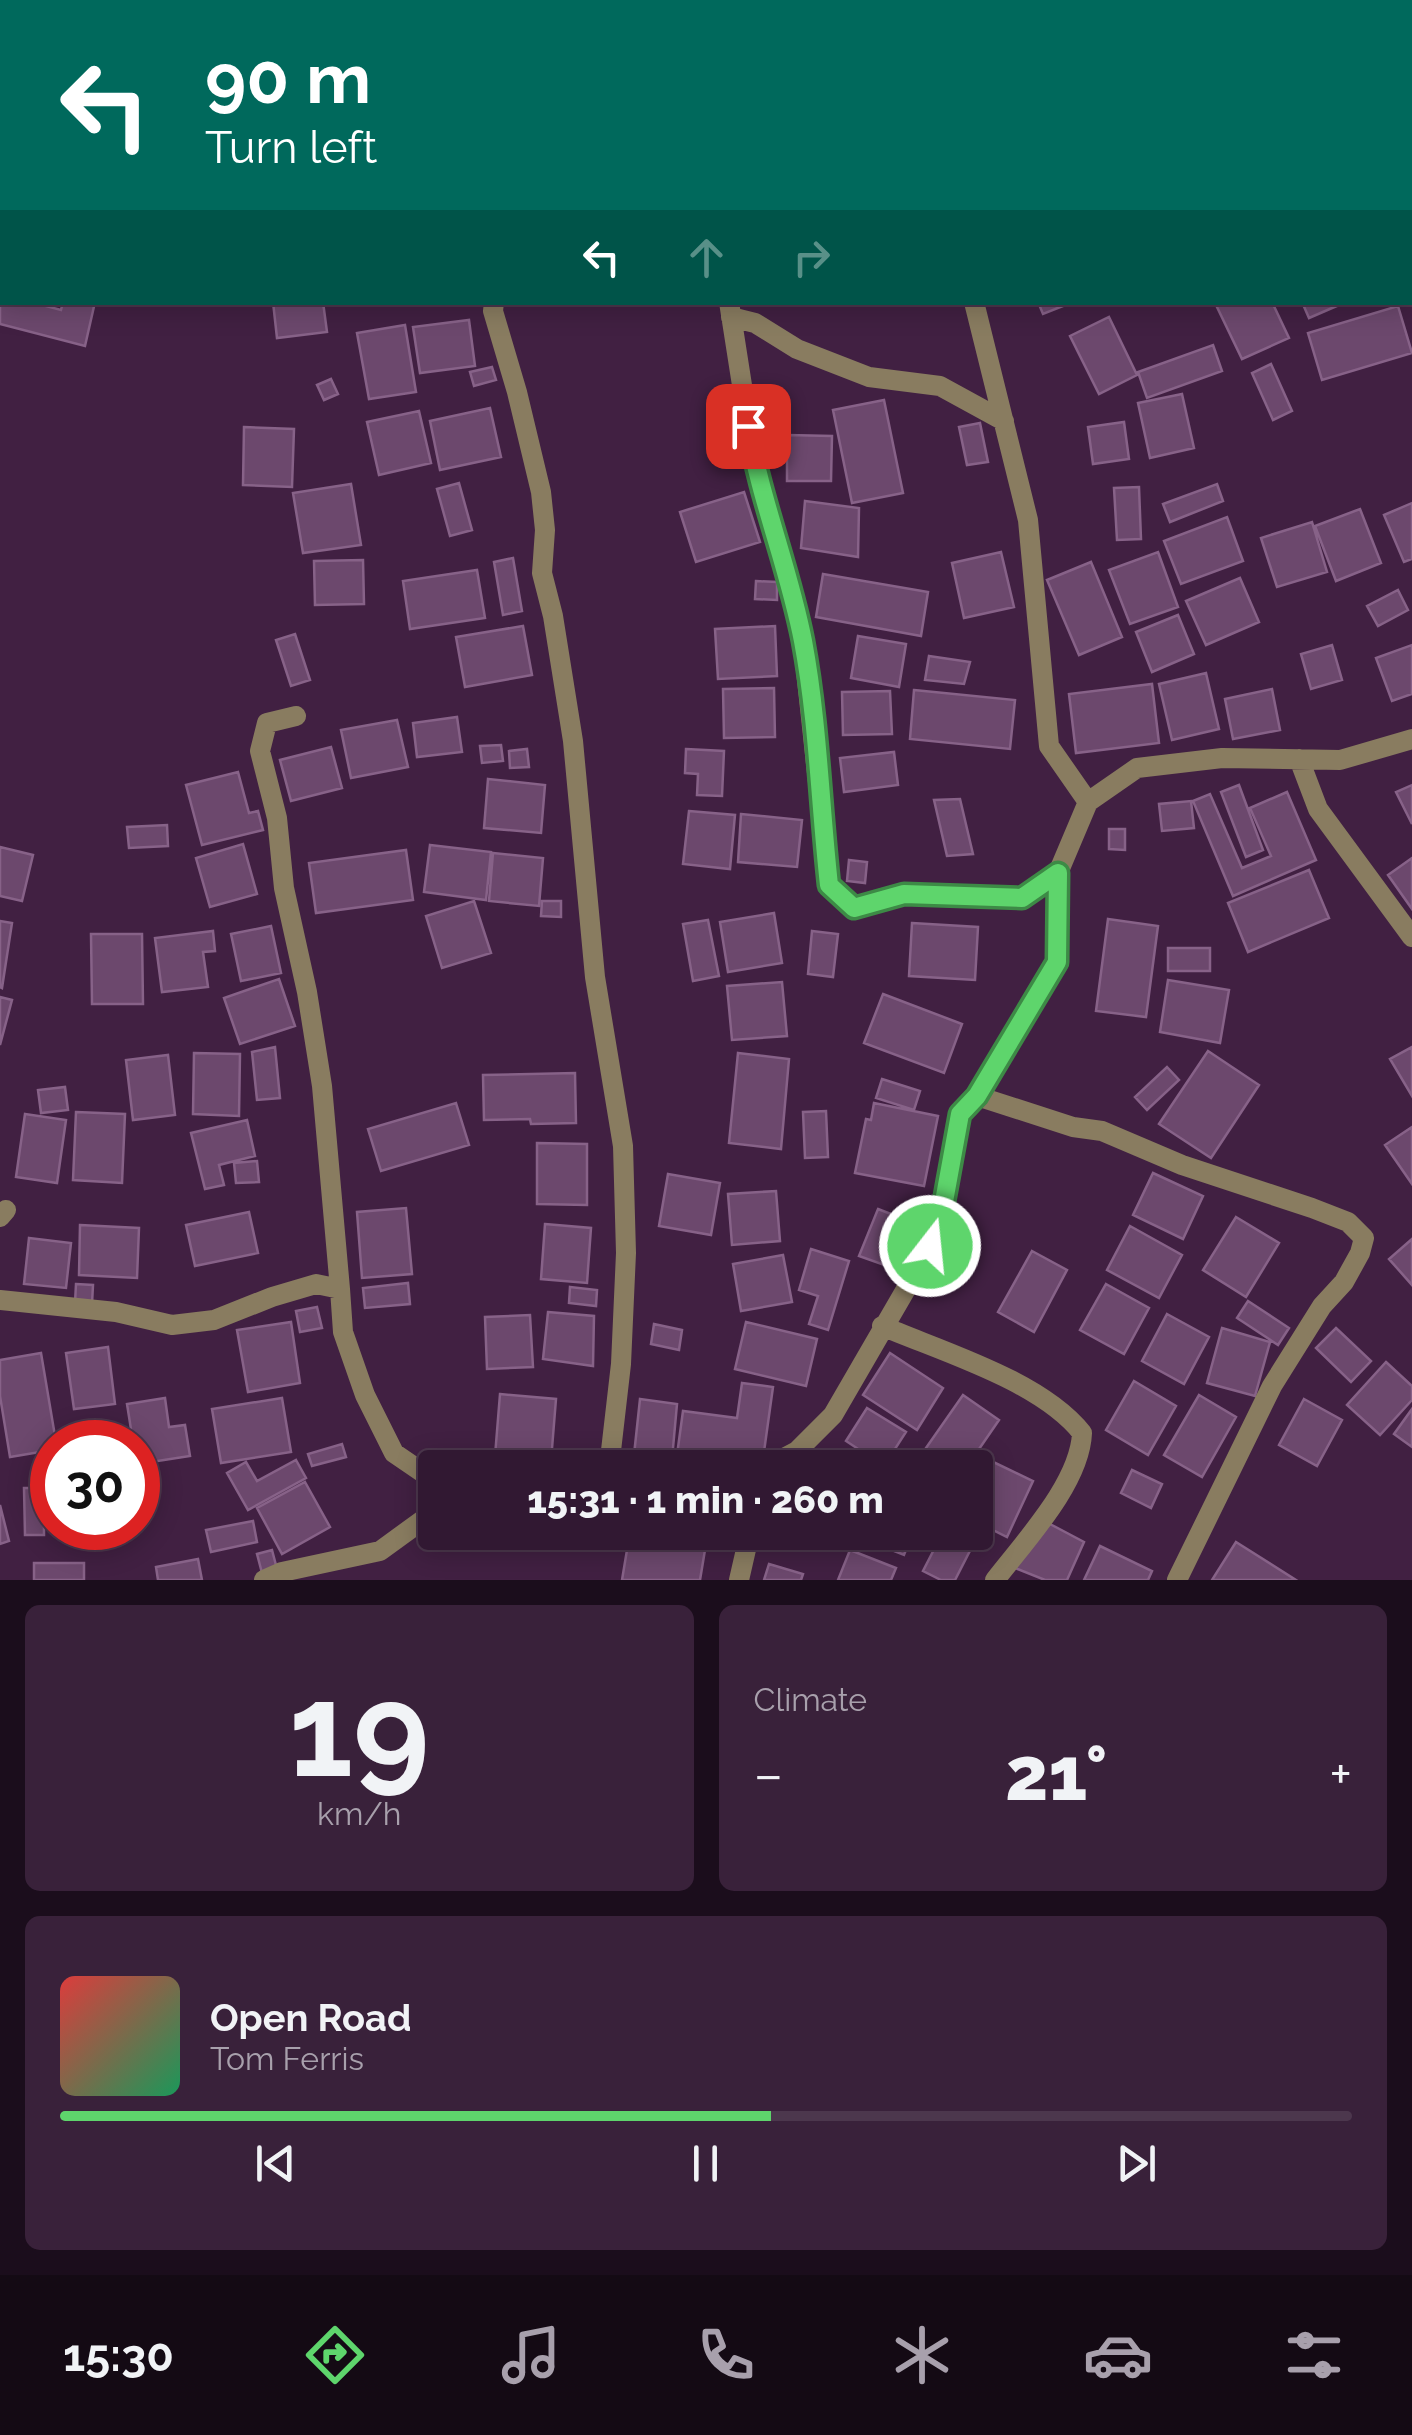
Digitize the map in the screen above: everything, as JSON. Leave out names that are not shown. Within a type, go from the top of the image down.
[{"type":"street","points":[[494,305],[541,492],[545,530],[542,574],[573,741],[594,977],[623,1146],[626,1254],[612,1450]]},
{"type":"street","points":[[975,305],[1028,520],[1048,746],[1088,802]]},
{"type":"street","points":[[730,310],[797,349],[869,376],[940,386],[1004,422]]},
{"type":"street","points":[[730,310],[754,462],[784,560],[803,643],[829,885],[854,908],[904,894],[1022,898],[1058,873]]},
{"type":"street","points":[[296,716],[268,722],[260,751],[277,818],[284,888],[308,992],[322,1086],[342,1332],[365,1395],[394,1453],[418,1469]]},
{"type":"street","points":[[799,1450],[832,1415],[930,1246],[943,1207],[960,1114],[977,1096],[1057,962],[1058,873],[1088,802],[1137,768],[1222,758],[1340,760],[1412,739]]},
{"type":"street","points":[[1299,759],[1318,809],[1412,937]]},
{"type":"street","points":[[977,1096],[1073,1127],[1102,1131],[1182,1165],[1312,1208],[1348,1222],[1364,1238],[1344,1282],[1322,1306],[1272,1386],[1177,1580]]},
{"type":"street","points":[[0,1300],[116,1312],[172,1325],[214,1320],[316,1284],[340,1289]]},
{"type":"street","points":[[882,1326],[1041,1395],[1082,1433],[1081,1451],[1054,1502],[995,1580]]},
{"type":"street","points":[[264,1580],[282,1572],[380,1550],[418,1523]]},
{"type":"street","points":[[739,1580],[746,1550]]},
{"type":"building","points":[[0,305],[42,305],[61,310],[62,305],[94,305],[85,346],[0,324]]},
{"type":"building","points":[[273,305],[323,305],[327,332],[277,338]]},
{"type":"building","points":[[1039,305],[1066,305],[1043,314]]},
{"type":"building","points":[[1273,305],[1289,338],[1242,359],[1217,307]]},
{"type":"building","points":[[1303,305],[1339,305],[1309,318]]},
{"type":"building","points":[[1398,306],[1412,353],[1322,380],[1308,333]]},
{"type":"building","points":[[1109,317],[1137,375],[1099,394],[1070,336]]},
{"type":"building","points":[[469,320],[475,366],[420,373],[413,327]]},
{"type":"building","points":[[405,325],[416,392],[369,399],[357,333]]},
{"type":"building","points":[[1213,345],[1222,371],[1147,398],[1138,372]]},
{"type":"building","points":[[1271,364],[1292,411],[1273,420],[1252,373]]},
{"type":"building","points":[[492,367],[496,380],[474,386],[470,372]]},
{"type":"building","points":[[331,379],[338,394],[324,400],[317,385]]},
{"type":"building","points":[[1182,394],[1194,448],[1150,458],[1138,403]]},
{"type":"building","points":[[884,400],[903,493],[852,503],[833,410]]},
{"type":"building","points":[[490,408],[501,457],[440,470],[430,421]]},
{"type":"building","points":[[419,411],[431,463],[379,475],[367,422]]},
{"type":"building","points":[[1124,422],[1129,459],[1093,464],[1088,427]]},
{"type":"building","points":[[980,423],[988,462],[967,465],[959,427]]},
{"type":"building","points":[[244,427],[294,429],[292,487],[243,485]]},
{"type":"building","points":[[787,435],[832,436],[831,481],[787,481]]},
{"type":"building","points":[[459,483],[472,530],[450,536],[437,489]]},
{"type":"building","points":[[351,484],[361,545],[303,553],[293,493]]},
{"type":"building","points":[[1217,484],[1223,501],[1170,522],[1163,504]]},
{"type":"building","points":[[1139,487],[1141,539],[1117,540],[1114,488]]},
{"type":"building","points":[[744,492],[760,542],[696,562],[680,512]]},
{"type":"building","points":[[805,501],[859,508],[858,557],[801,548]]},
{"type":"building","points":[[1412,503],[1412,559],[1404,562],[1384,515]]},
{"type":"building","points":[[1360,509],[1381,563],[1336,581],[1315,526]]},
{"type":"building","points":[[1227,517],[1243,561],[1181,584],[1164,541]]},
{"type":"building","points":[[1312,522],[1327,572],[1277,587],[1261,538]]},
{"type":"building","points":[[1001,552],[1014,607],[964,618],[952,563]]},
{"type":"building","points":[[1158,552],[1178,607],[1130,624],[1109,570]]},
{"type":"building","points":[[513,558],[522,611],[503,615],[494,562]]},
{"type":"building","points":[[363,560],[364,604],[315,605],[314,561]]},
{"type":"building","points":[[1091,562],[1122,637],[1079,655],[1047,580]]},
{"type":"building","points":[[477,570],[485,618],[410,629],[403,581]]},
{"type":"building","points":[[823,574],[928,592],[921,636],[816,617]]},
{"type":"building","points":[[1240,578],[1259,622],[1206,645],[1186,601]]},
{"type":"building","points":[[756,581],[777,582],[777,600],[755,599]]},
{"type":"building","points":[[1398,590],[1408,610],[1378,626],[1367,606]]},
{"type":"building","points":[[1178,615],[1194,654],[1152,672],[1136,632]]},
{"type":"building","points":[[523,626],[532,675],[465,687],[456,637]]},
{"type":"building","points":[[775,626],[777,676],[718,679],[715,629]]},
{"type":"building","points":[[295,634],[310,680],[291,686],[276,640]]},
{"type":"building","points":[[858,636],[906,644],[899,687],[851,678]]},
{"type":"building","points":[[1332,645],[1342,680],[1311,689],[1301,654]]},
{"type":"building","points":[[1412,645],[1412,694],[1392,701],[1376,658]]},
{"type":"building","points":[[929,656],[970,662],[964,684],[925,680]]},
{"type":"building","points":[[1206,673],[1219,729],[1172,740],[1159,684]]},
{"type":"building","points":[[1152,684],[1159,743],[1076,753],[1069,694]]},
{"type":"building","points":[[774,688],[775,737],[724,738],[723,689]]},
{"type":"building","points":[[1272,689],[1280,730],[1233,739],[1225,699]]},
{"type":"building","points":[[914,690],[1015,700],[1010,749],[910,739]]},
{"type":"building","points":[[890,691],[892,734],[843,735],[842,692]]},
{"type":"building","points":[[457,717],[462,752],[417,757],[413,723]]},
{"type":"building","points":[[397,720],[408,767],[351,778],[341,730]]},
{"type":"building","points":[[501,745],[503,761],[482,763],[480,746]]},
{"type":"building","points":[[331,747],[342,788],[291,801],[280,760]]},
{"type":"building","points":[[527,749],[529,767],[510,768],[509,751]]},
{"type":"building","points":[[686,749],[724,751],[722,796],[697,795],[698,774],[685,773]]},
{"type":"building","points":[[894,752],[898,785],[844,792],[840,758]]},
{"type":"building","points":[[238,772],[249,813],[258,811],[263,830],[202,845],[186,785]]},
{"type":"building","points":[[488,779],[545,785],[541,833],[484,828]]},
{"type":"building","points":[[1239,785],[1263,850],[1246,857],[1221,792]]},
{"type":"building","points":[[1412,785],[1412,824],[1396,792]]},
{"type":"building","points":[[1287,792],[1316,860],[1233,896],[1193,801],[1210,794],[1242,868],[1271,856],[1250,808]]},
{"type":"building","points":[[960,799],[973,854],[947,856],[934,800]]},
{"type":"building","points":[[1191,801],[1194,828],[1162,831],[1159,804]]},
{"type":"building","points":[[689,811],[735,815],[730,869],[683,864]]},
{"type":"building","points":[[741,814],[802,820],[797,867],[738,862]]},
{"type":"building","points":[[167,825],[168,846],[129,848],[127,827]]},
{"type":"building","points":[[1109,829],[1125,829],[1125,850],[1109,849]]},
{"type":"building","points":[[243,844],[257,894],[210,907],[196,858]]},
{"type":"building","points":[[430,845],[491,852],[486,900],[424,892]]},
{"type":"building","points":[[0,847],[33,855],[22,901],[0,896]]},
{"type":"building","points":[[406,850],[413,900],[316,913],[309,863]]},
{"type":"building","points":[[493,853],[543,858],[539,906],[489,901]]},
{"type":"building","points":[[1412,858],[1412,909],[1388,875]]},
{"type":"building","points":[[849,860],[867,862],[865,883],[847,881]]},
{"type":"building","points":[[1309,870],[1329,918],[1248,952],[1228,903]]},
{"type":"building","points":[[474,901],[491,953],[442,968],[426,916]]},
{"type":"building","points":[[542,901],[561,901],[561,917],[541,916]]},
{"type":"building","points":[[774,913],[782,963],[728,972],[720,922]]},
{"type":"building","points":[[1108,919],[1158,926],[1146,1017],[1096,1011]]},
{"type":"building","points":[[708,920],[719,976],[693,981],[683,924]]},
{"type":"building","points":[[0,921],[12,923],[2,988],[0,987]]},
{"type":"building","points":[[912,923],[978,927],[975,980],[909,976]]},
{"type":"building","points":[[271,926],[281,973],[241,981],[231,934]]},
{"type":"building","points":[[213,931],[215,951],[203,952],[208,987],[162,992],[155,938]]},
{"type":"building","points":[[812,931],[838,934],[833,977],[808,974]]},
{"type":"building","points":[[91,934],[142,934],[143,1004],[92,1004]]},
{"type":"building","points":[[1168,948],[1210,948],[1210,971],[1168,971]]},
{"type":"building","points":[[279,979],[295,1026],[240,1044],[224,998]]},
{"type":"building","points":[[1168,980],[1229,990],[1220,1043],[1160,1032]]},
{"type":"building","points":[[782,982],[787,1036],[732,1040],[727,986]]},
{"type":"building","points":[[883,994],[962,1024],[944,1073],[864,1043]]},
{"type":"building","points":[[0,997],[12,1000],[0,1045]]},
{"type":"building","points":[[275,1047],[280,1098],[257,1100],[252,1052]]},
{"type":"building","points":[[1412,1047],[1412,1096],[1390,1059]]},
{"type":"building","points":[[1208,1051],[1259,1085],[1211,1158],[1159,1124]]},
{"type":"building","points":[[194,1053],[240,1054],[239,1116],[193,1114]]},
{"type":"building","points":[[738,1053],[789,1059],[781,1149],[729,1143]]},
{"type":"building","points":[[168,1055],[175,1115],[133,1120],[126,1060]]},
{"type":"building","points":[[1167,1067],[1179,1080],[1147,1110],[1135,1097]]},
{"type":"building","points":[[575,1073],[576,1123],[484,1120],[483,1075]]},
{"type":"building","points":[[882,1079],[920,1091],[914,1110],[876,1098]]},
{"type":"building","points":[[65,1087],[68,1110],[41,1113],[38,1090]]},
{"type":"building","points":[[456,1103],[469,1145],[381,1171],[368,1129]]},
{"type":"building","points":[[874,1103],[938,1116],[924,1186],[855,1173],[866,1119],[871,1120]]},
{"type":"building","points":[[826,1111],[828,1157],[805,1158],[803,1112]]},
{"type":"building","points":[[76,1112],[125,1114],[122,1183],[73,1180]]},
{"type":"building","points":[[25,1114],[66,1120],[57,1183],[16,1177]]},
{"type":"building","points":[[247,1120],[255,1156],[219,1165],[224,1185],[205,1189],[191,1133]]},
{"type":"building","points":[[1412,1127],[1412,1184],[1385,1145]]},
{"type":"building","points":[[537,1143],[587,1144],[587,1205],[537,1204]]},
{"type":"building","points":[[257,1161],[259,1182],[236,1183],[234,1163]]},
{"type":"building","points":[[1153,1173],[1203,1196],[1183,1239],[1133,1215]]},
{"type":"building","points":[[668,1174],[720,1183],[711,1235],[659,1226]]},
{"type":"building","points":[[776,1191],[780,1241],[732,1245],[728,1194]]},
{"type":"building","points":[[406,1208],[412,1274],[362,1278],[357,1212]]},
{"type":"building","points":[[878,1209],[904,1219],[887,1266],[859,1256]]},
{"type":"building","points":[[249,1212],[258,1253],[195,1266],[186,1225]]},
{"type":"building","points":[[1236,1217],[1279,1243],[1246,1297],[1203,1270]]},
{"type":"building","points":[[545,1224],[591,1228],[587,1283],[541,1279]]},
{"type":"building","points":[[80,1225],[139,1228],[137,1278],[79,1275]]},
{"type":"building","points":[[1130,1226],[1182,1255],[1159,1298],[1107,1270]]},
{"type":"building","points":[[29,1238],[71,1243],[66,1288],[24,1284]]},
{"type":"building","points":[[1412,1239],[1412,1285],[1389,1259]]},
{"type":"building","points":[[811,1249],[849,1261],[828,1330],[809,1324],[818,1296],[799,1290]]},
{"type":"building","points":[[1032,1251],[1067,1270],[1034,1332],[998,1312]]},
{"type":"building","points":[[783,1255],[792,1302],[741,1311],[733,1264]]},
{"type":"building","points":[[408,1283],[410,1304],[365,1308],[363,1288]]},
{"type":"building","points":[[76,1284],[93,1285],[92,1304],[75,1303]]},
{"type":"building","points":[[1106,1284],[1149,1308],[1124,1354],[1080,1330]]},
{"type":"building","points":[[570,1287],[597,1290],[596,1306],[569,1303]]},
{"type":"building","points":[[1248,1301],[1289,1328],[1278,1345],[1237,1318]]},
{"type":"building","points":[[317,1307],[322,1328],[300,1332],[296,1311]]},
{"type":"building","points":[[548,1312],[594,1316],[593,1366],[543,1359]]},
{"type":"building","points":[[1167,1314],[1209,1337],[1184,1384],[1142,1361]]},
{"type":"building","points":[[530,1315],[533,1367],[487,1369],[485,1317]]},
{"type":"building","points":[[291,1322],[300,1383],[248,1392],[237,1330]]},
{"type":"building","points":[[746,1322],[817,1339],[806,1386],[735,1369]]},
{"type":"building","points":[[654,1324],[682,1330],[679,1350],[651,1344]]},
{"type":"building","points":[[1222,1328],[1270,1342],[1255,1396],[1207,1383]]},
{"type":"building","points":[[1336,1328],[1371,1361],[1351,1382],[1316,1348]]},
{"type":"building","points":[[108,1347],[115,1404],[74,1409],[66,1353]]},
{"type":"building","points":[[41,1353],[52,1420],[30,1420],[30,1454],[10,1457],[0,1396],[0,1360]]},
{"type":"building","points":[[890,1353],[943,1388],[917,1430],[863,1395]]},
{"type":"building","points":[[1386,1362],[1412,1386],[1412,1400],[1380,1435],[1347,1405]]},
{"type":"building","points":[[1134,1381],[1176,1406],[1148,1455],[1106,1430]]},
{"type":"building","points":[[742,1383],[773,1387],[764,1450],[678,1450],[683,1411],[737,1418]]},
{"type":"building","points":[[500,1394],[556,1399],[552,1450],[495,1450]]},
{"type":"building","points":[[963,1395],[999,1420],[978,1450],[925,1450]]},
{"type":"building","points":[[1199,1395],[1236,1417],[1202,1477],[1164,1455]]},
{"type":"building","points":[[165,1398],[169,1427],[185,1425],[190,1456],[160,1461],[160,1420],[130,1420],[127,1404]]},
{"type":"building","points":[[282,1398],[291,1452],[221,1463],[212,1409]]},
{"type":"building","points":[[640,1399],[677,1404],[673,1450],[635,1450]]},
{"type":"building","points":[[1304,1399],[1342,1420],[1317,1466],[1279,1445]]},
{"type":"building","points":[[867,1408],[906,1432],[894,1450],[860,1450],[846,1441]]},
{"type":"building","points":[[1412,1409],[1412,1447],[1394,1434]]},
{"type":"building","points":[[342,1444],[346,1457],[312,1466],[308,1454]]},
{"type":"building","points":[[296,1460],[306,1478],[248,1510],[227,1473],[246,1462],[257,1481]]},
{"type":"building","points":[[993,1462],[1033,1481],[1007,1537],[993,1530]]},
{"type":"building","points":[[1132,1470],[1162,1484],[1151,1508],[1121,1493]]},
{"type":"building","points":[[305,1482],[330,1527],[282,1554],[257,1508]]},
{"type":"building","points":[[24,1488],[30,1488],[30,1535],[25,1535]]},
{"type":"building","points":[[0,1505],[9,1541],[0,1544]]},
{"type":"building","points":[[253,1521],[257,1542],[211,1552],[206,1530]]},
{"type":"building","points":[[1048,1523],[1084,1542],[1067,1580],[1045,1580],[1015,1568]]},
{"type":"building","points":[[1236,1542],[1296,1580],[1212,1580]]},
{"type":"building","points":[[1100,1546],[1152,1571],[1148,1580],[1084,1580]]},
{"type":"building","points":[[272,1550],[277,1569],[262,1573],[257,1554]]},
{"type":"building","points":[[627,1550],[705,1550],[700,1580],[622,1580]]},
{"type":"building","points":[[850,1550],[896,1568],[891,1580],[838,1580]]},
{"type":"building","points":[[934,1550],[970,1550],[955,1580],[941,1580],[923,1571]]},
{"type":"building","points":[[198,1559],[202,1580],[158,1580],[156,1567]]},
{"type":"building","points":[[34,1563],[84,1563],[84,1580],[34,1580]]},
{"type":"building","points":[[769,1564],[803,1574],[801,1580],[764,1580]]},
{"type":"route","points":[[748,426],[754,462],[784,560],[803,643],[829,885],[854,908],[904,894],[1022,898],[1058,873],[1057,962],[977,1096],[960,1114],[943,1207],[930,1246]]}]
